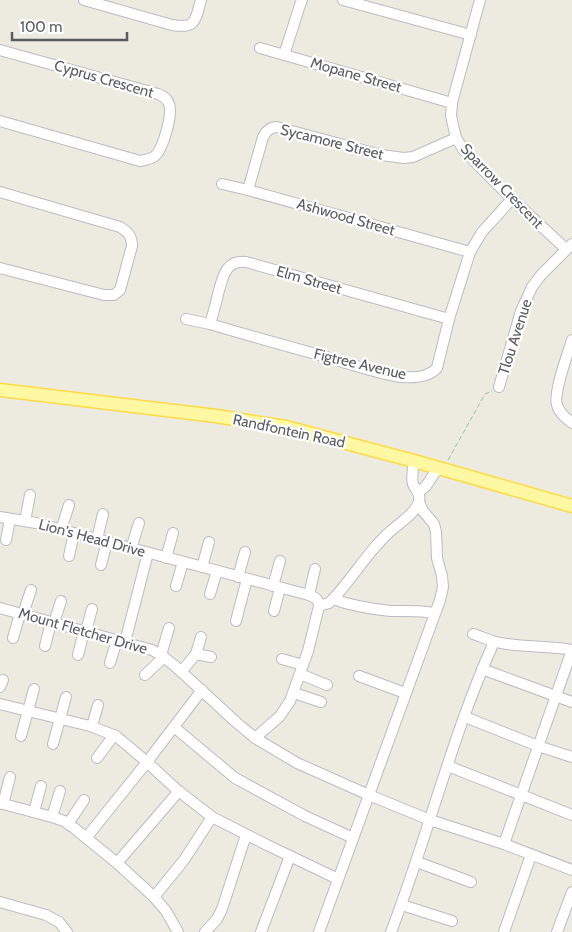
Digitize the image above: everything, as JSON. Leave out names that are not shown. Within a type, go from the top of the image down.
[{"type":"main road","name":"Randfontein Road","points":[[0,390],[235,418],[306,432],[572,506]]},
{"type":"street","points":[[84,0],[182,26],[187,26],[195,20],[201,0]]},
{"type":"street","points":[[284,55],[302,0]]},
{"type":"street","points":[[343,0],[471,35]]},
{"type":"street","name":"Sparrow Crescent","points":[[480,0],[452,103],[451,116],[456,138],[463,149],[512,199],[569,247]]},
{"type":"street","name":"Mopane Street","points":[[260,48],[452,103]]},
{"type":"street","name":"Cyprus Crescent","points":[[0,50],[158,94],[165,97],[169,102],[170,112],[160,150],[156,155],[140,161],[0,122]]},
{"type":"street","name":"Sycamore Street","points":[[248,190],[263,138],[266,132],[273,127],[381,155],[404,158],[413,157],[456,138]]},
{"type":"street","name":"Ashwood Street","points":[[222,184],[470,252]]},
{"type":"street","points":[[0,192],[120,228],[128,233],[132,240],[120,290],[114,295],[104,295],[0,268]]},
{"type":"street","name":"Figtree Avenue","points":[[186,319],[401,377],[427,375],[437,368],[449,319],[470,252],[482,232],[512,199]]},
{"type":"street","name":"Tlou Avenue","points":[[500,387],[521,312],[532,287],[541,275],[569,247]]},
{"type":"street","name":"Elm Street","points":[[210,324],[223,275],[230,266],[239,262],[246,262],[449,319]]},
{"type":"street","points":[[572,340],[556,402],[561,414],[572,423]]},
{"type":"street","points":[[319,932],[440,600],[442,576],[436,547],[436,532],[434,524],[423,511],[412,481],[414,461]]},
{"type":"street","points":[[320,606],[329,603],[333,599],[372,550],[413,512],[426,486],[441,468]]},
{"type":"street","points":[[25,521],[30,495]]},
{"type":"street","points":[[62,530],[69,505]]},
{"type":"street","points":[[101,566],[103,514]]},
{"type":"street","points":[[5,518],[6,540]]},
{"type":"street","name":"Lion's Head Drive","points":[[5,518],[102,540],[309,595]]},
{"type":"street","points":[[131,549],[139,523]]},
{"type":"street","points":[[69,556],[74,533]]},
{"type":"street","points":[[166,558],[173,533]]},
{"type":"street","points":[[202,568],[209,542]]},
{"type":"street","points":[[236,622],[246,552]]},
{"type":"street","points":[[110,663],[121,641],[148,553]]},
{"type":"street","points":[[274,611],[280,560]]},
{"type":"street","points":[[176,586],[183,562]]},
{"type":"street","points":[[255,738],[280,716],[294,693],[320,606],[316,598],[309,595],[314,569]]},
{"type":"street","points":[[210,594],[216,571]]},
{"type":"street","points":[[13,638],[31,590]]},
{"type":"street","points":[[333,599],[364,608],[392,611],[424,610],[434,613]]},
{"type":"street","points":[[45,646],[60,601]]},
{"type":"street","name":"Mount Fletcher Drive","points":[[0,608],[152,650],[181,672],[255,738],[297,762],[368,795],[430,820],[504,844],[572,870]]},
{"type":"street","points":[[78,655],[92,609]]},
{"type":"street","points":[[145,676],[162,656],[169,628]]},
{"type":"street","points":[[473,634],[494,642],[506,644],[558,647],[572,650],[504,844]]},
{"type":"street","points":[[181,672],[196,654],[201,637]]},
{"type":"street","points":[[391,932],[417,862],[482,669],[494,642]]},
{"type":"street","points":[[196,654],[211,657]]},
{"type":"street","points":[[282,659],[328,685]]},
{"type":"street","points":[[482,669],[572,702]]},
{"type":"street","points":[[359,676],[405,693]]},
{"type":"street","points":[[21,736],[34,688]]},
{"type":"street","points":[[86,838],[148,762],[202,690]]},
{"type":"street","points":[[294,693],[321,702]]},
{"type":"street","points":[[53,744],[66,697]]},
{"type":"street","points":[[0,704],[92,726],[114,735],[212,817],[338,879]]},
{"type":"street","points":[[92,726],[98,705]]},
{"type":"street","points":[[465,717],[538,746],[572,757]]},
{"type":"street","points":[[174,727],[235,778],[305,816],[353,838]]},
{"type":"street","points":[[97,758],[114,735]]},
{"type":"street","points":[[448,766],[572,815]]},
{"type":"street","points":[[10,777],[1,803],[52,817],[68,824],[117,862],[154,897],[178,932]]},
{"type":"street","points":[[34,812],[42,786]]},
{"type":"street","points":[[52,817],[60,791]]},
{"type":"street","points":[[117,862],[179,791]]},
{"type":"street","points":[[68,824],[84,800]]},
{"type":"street","points":[[154,897],[184,860],[212,817]]},
{"type":"street","points":[[205,932],[217,919],[222,909],[246,835]]},
{"type":"street","points":[[504,932],[532,855]]},
{"type":"street","points":[[261,932],[290,856]]},
{"type":"street","points":[[417,862],[471,882]]},
{"type":"street","points":[[557,932],[572,892]]},
{"type":"street","points":[[0,902],[46,915],[59,922],[67,932]]},
{"type":"street","points":[[402,905],[452,921]]},
{"type":"path","points":[[441,468],[485,394],[500,387]]}]
